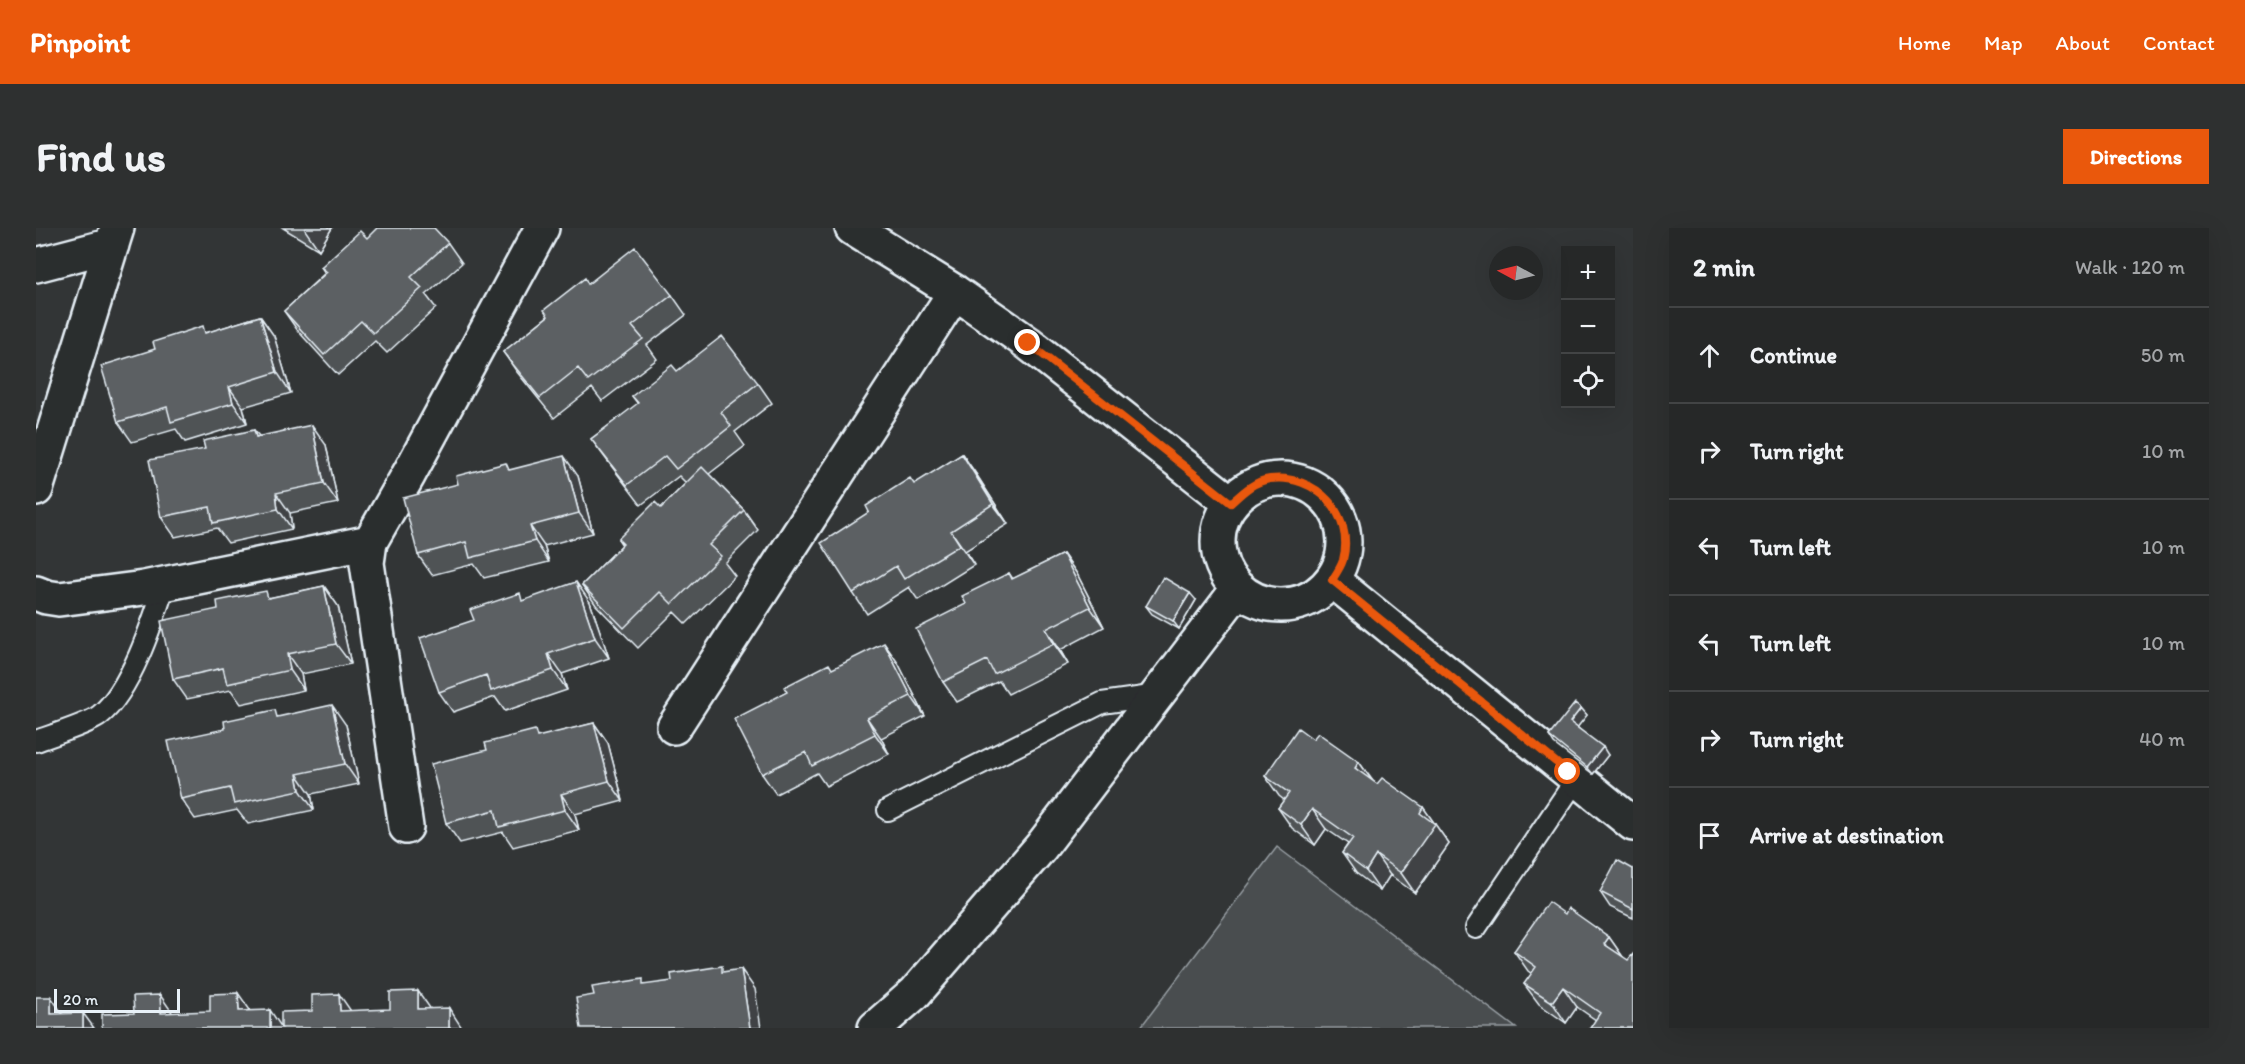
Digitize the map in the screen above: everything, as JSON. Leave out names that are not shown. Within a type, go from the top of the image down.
[{"type":"street","points":[[406,827],[367,562],[370,542],[542,228]]},
{"type":"street","points":[[852,228],[955,292],[1028,343],[1231,503]]},
{"type":"street","points":[[36,265],[114,236]]},
{"type":"street","points":[[36,489],[114,236]]},
{"type":"street","points":[[674,727],[955,292]]},
{"type":"street","points":[[1289,478],[1310,485],[1328,498],[1340,517],[1345,538],[1343,561],[1332,580],[1317,595],[1297,604],[1277,606],[1256,600],[1238,588],[1226,574],[1219,557],[1218,538],[1222,520],[1231,503],[1247,488],[1268,479],[1289,478]]},
{"type":"street","points":[[36,593],[59,599],[144,588],[370,542]]},
{"type":"street","points":[[1332,580],[1633,824]]},
{"type":"street","points":[[875,1028],[915,993],[1041,847],[1238,588]]},
{"type":"street","points":[[1585,785],[1633,801]]},
{"type":"lane","points":[[36,741],[99,716],[121,690],[149,631],[165,584]]},
{"type":"lane","points":[[888,810],[1102,703],[1158,695]]},
{"type":"lane","points":[[1476,928],[1585,785]]},
{"type":"shaded area","points":[[1277,847],[1516,1028],[1140,1028]]},
{"type":"building","points":[[377,228],[434,228],[448,243],[411,277],[422,288],[373,333],[361,321],[324,355],[284,311],[327,272],[321,267],[360,231],[367,238]]},
{"type":"building","points":[[635,247],[672,295],[632,326],[643,339],[588,381],[578,368],[540,398],[503,352],[548,316],[544,310],[585,278],[588,284]]},
{"type":"building","points":[[260,316],[277,372],[229,387],[233,403],[171,422],[167,407],[118,422],[101,366],[155,349],[153,342],[203,326],[205,333]]},
{"type":"building","points":[[722,336],[758,383],[721,412],[731,426],[676,469],[665,456],[627,485],[591,439],[638,403],[632,396],[672,365],[677,371]]},
{"type":"building","points":[[312,425],[324,483],[276,493],[278,509],[213,523],[210,507],[161,517],[149,460],[205,449],[203,441],[254,430],[256,437]]},
{"type":"building","points":[[962,454],[993,504],[951,531],[960,545],[904,579],[896,566],[853,593],[821,543],[869,512],[866,506],[910,478],[914,484]]},
{"type":"building","points":[[564,456],[579,513],[530,526],[535,541],[470,558],[466,542],[418,555],[403,498],[458,484],[456,476],[506,463],[509,470]]},
{"type":"building","points":[[702,467],[744,510],[709,545],[721,556],[672,604],[660,592],[624,628],[582,585],[623,544],[618,539],[655,502],[661,508]]},
{"type":"building","points":[[1063,554],[1090,607],[1046,629],[1054,644],[994,674],[987,660],[943,682],[916,629],[966,604],[962,596],[1009,573],[1012,579]]},
{"type":"building","points":[[1163,577],[1190,593],[1173,621],[1146,606]]},
{"type":"building","points":[[576,582],[595,638],[548,654],[553,670],[491,691],[486,675],[439,692],[420,638],[474,620],[470,610],[520,593],[522,601]]},
{"type":"building","points":[[324,586],[336,644],[287,654],[290,670],[227,684],[223,668],[173,679],[161,621],[218,609],[217,601],[266,591],[268,598]]},
{"type":"building","points":[[884,643],[911,696],[867,718],[875,734],[812,766],[806,752],[762,774],[734,719],[787,692],[784,687],[829,664],[832,669]]},
{"type":"building","points":[[1575,703],[1581,708],[1570,722],[1603,747],[1587,767],[1549,736]]},
{"type":"building","points":[[332,705],[345,764],[297,774],[300,790],[234,804],[230,788],[181,799],[168,741],[225,729],[224,721],[275,710],[277,717]]},
{"type":"building","points":[[594,723],[609,781],[561,794],[565,810],[499,827],[495,810],[446,823],[431,764],[487,750],[485,743],[535,730],[537,737]]},
{"type":"building","points":[[1298,728],[1313,739],[1318,733],[1359,762],[1355,768],[1377,784],[1382,778],[1423,807],[1420,813],[1435,824],[1401,873],[1376,855],[1366,871],[1342,853],[1353,838],[1312,809],[1301,825],[1278,808],[1289,793],[1265,776]]},
{"type":"building","points":[[1617,860],[1633,869],[1633,909],[1600,892]]},
{"type":"building","points":[[1548,902],[1565,914],[1568,908],[1609,937],[1604,944],[1628,960],[1633,954],[1633,1028],[1590,1028],[1600,1013],[1563,987],[1552,1002],[1524,984],[1536,967],[1514,951]]},
{"type":"building","points":[[722,966],[722,972],[741,969],[750,1028],[581,1028],[576,998],[594,995],[592,987],[643,979],[643,985],[672,981],[671,974]]},
{"type":"building","points":[[418,991],[418,1009],[449,1008],[449,1028],[281,1028],[281,1012],[312,1011],[312,995],[339,994],[340,1011],[390,1009],[390,992]]},
{"type":"building","points":[[238,993],[239,1011],[270,1010],[270,1028],[102,1028],[102,1014],[134,1013],[133,996],[160,995],[161,1013],[210,1011],[210,994]]},
{"type":"building","points":[[36,997],[51,997],[51,1014],[83,1013],[83,1028],[36,1028]]},
{"type":"route","points":[[1028,343],[1231,503],[1247,488],[1268,479],[1289,478],[1310,485],[1328,498],[1340,517],[1345,538],[1343,561],[1332,580],[1568,772]]}]
